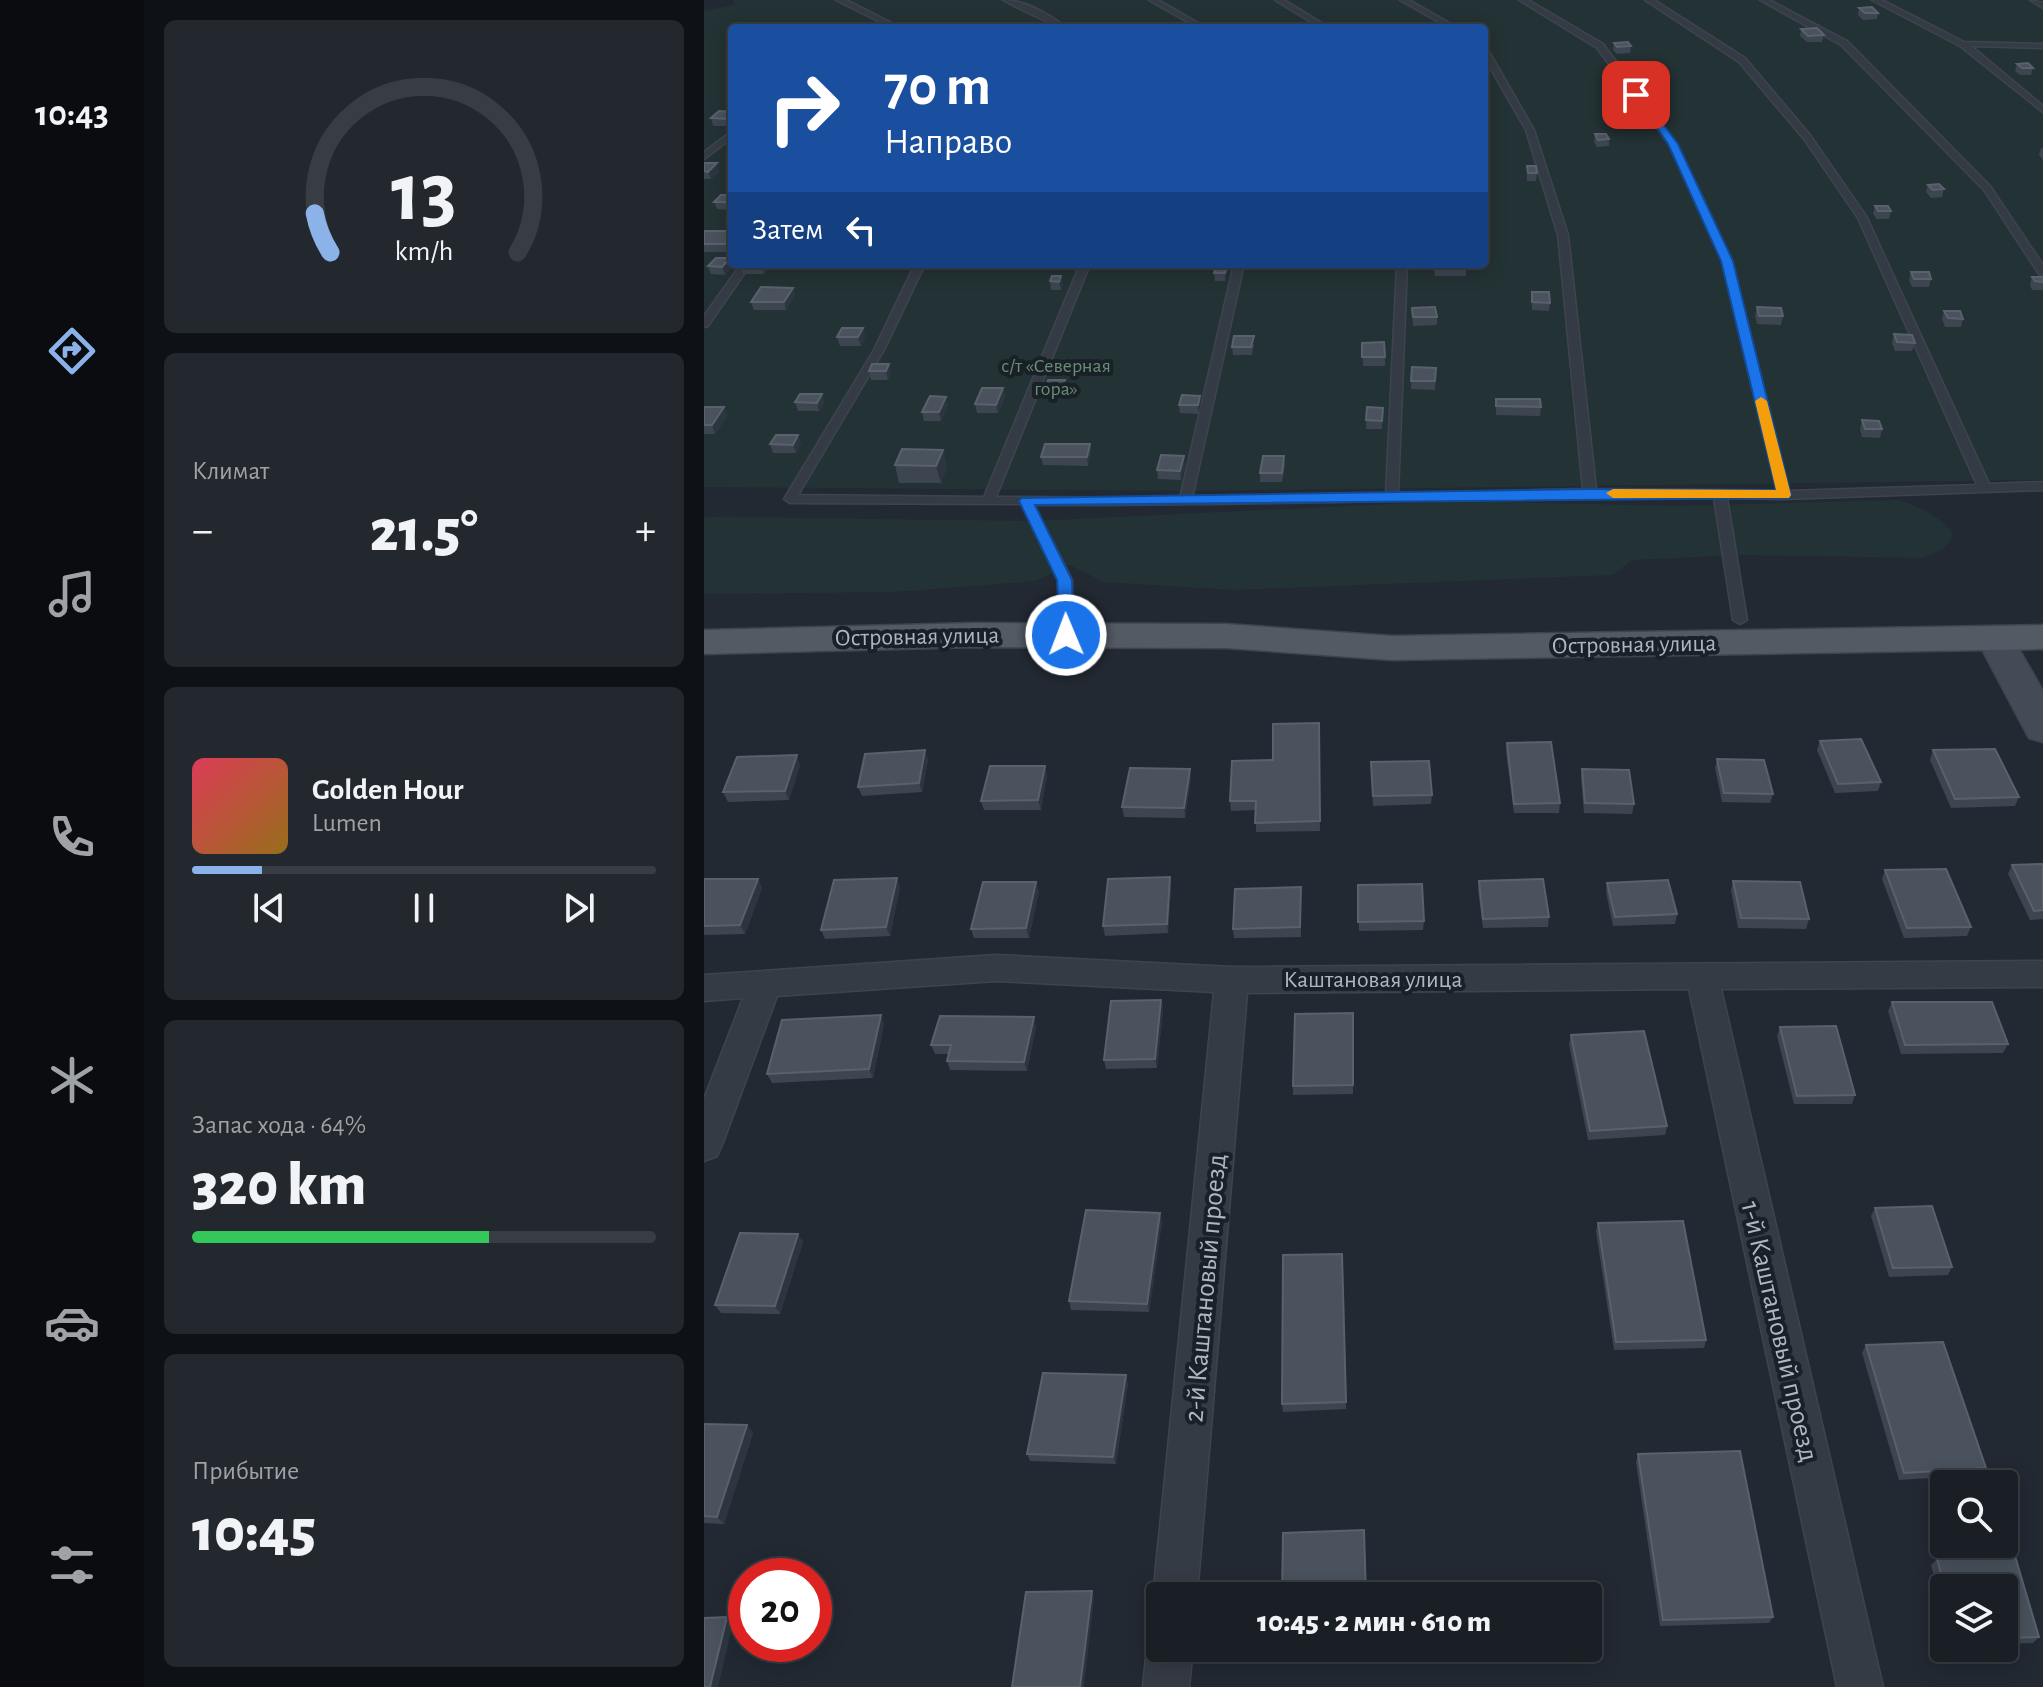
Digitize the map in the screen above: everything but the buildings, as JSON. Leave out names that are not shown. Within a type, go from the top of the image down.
[{"type":"main road","name":"Островная улица","points":[[1226,636],[1393,625],[2043,614]]},
{"type":"main road","name":"Островная улица","points":[[704,642],[864,636],[1226,636],[1392,648],[2043,637]]},
{"type":"street","points":[[1995,638],[2043,728]]},
{"type":"street","name":"Каштановая улица","points":[[704,988],[996,968],[1232,980],[2043,974]]},
{"type":"street","name":"1-й Каштановый проезд","points":[[1702,976],[1860,1687]]},
{"type":"street","name":"2-й Каштановый проезд","points":[[1176,1582],[1232,980]]},
{"type":"street","points":[[704,1145],[764,986]]},
{"type":"street","points":[[1166,1687],[1169,1662]]},
{"type":"lane","points":[[840,0],[890,24]]},
{"type":"lane","points":[[1007,0],[1057,24]]},
{"type":"lane","points":[[1153,0],[1196,24]]},
{"type":"lane","points":[[1279,0],[1319,24]]},
{"type":"lane","points":[[1404,0],[1447,24]]},
{"type":"lane","points":[[1523,0],[1600,46],[1673,144],[1727,261],[1784,495]]},
{"type":"lane","points":[[1649,0],[1742,60],[1807,137],[1863,218],[1985,488]]},
{"type":"lane","points":[[1764,0],[1844,43],[1987,188],[2043,272]]},
{"type":"lane","points":[[1876,0],[1963,44],[2043,110]]},
{"type":"lane","points":[[2034,0],[2043,6]]},
{"type":"lane","points":[[1963,44],[2043,46]]},
{"type":"lane","points":[[1488,57],[1530,130],[1563,235],[1590,493]]},
{"type":"lane","points":[[704,156],[728,137]]},
{"type":"lane","points":[[704,324],[743,268]]},
{"type":"lane","points":[[918,268],[879,350],[790,499],[1185,502],[1590,493],[1784,495],[2043,486]]},
{"type":"lane","points":[[988,501],[1083,268]]},
{"type":"lane","points":[[1185,502],[1238,268]]},
{"type":"lane","points":[[1392,496],[1402,268]]},
{"type":"lane","points":[[1720,495],[1740,620]]},
{"type":"lane","points":[[1026,501],[1065,580],[1066,635]]},
{"type":"green space","name":"с/т «Северная гора»","points":[[733,0],[2043,0],[2043,480],[1196,491],[704,487],[704,11],[734,5]]},
{"type":"green space","points":[[1900,500],[1929,513],[1948,527],[1953,533],[1945,547],[1921,558],[1741,555],[1632,560],[1613,575],[1234,590],[1103,582],[1070,565],[1036,581],[895,592],[704,594],[704,518],[715,517],[1034,521],[1452,501],[1675,506]]},
{"type":"slow traffic","points":[[1613,493],[1784,495],[1761,401]]},
{"type":"route","points":[[1066,635],[1065,580],[1026,501],[1185,502],[1590,493],[1784,495],[1727,261],[1673,144],[1636,95]]}]
